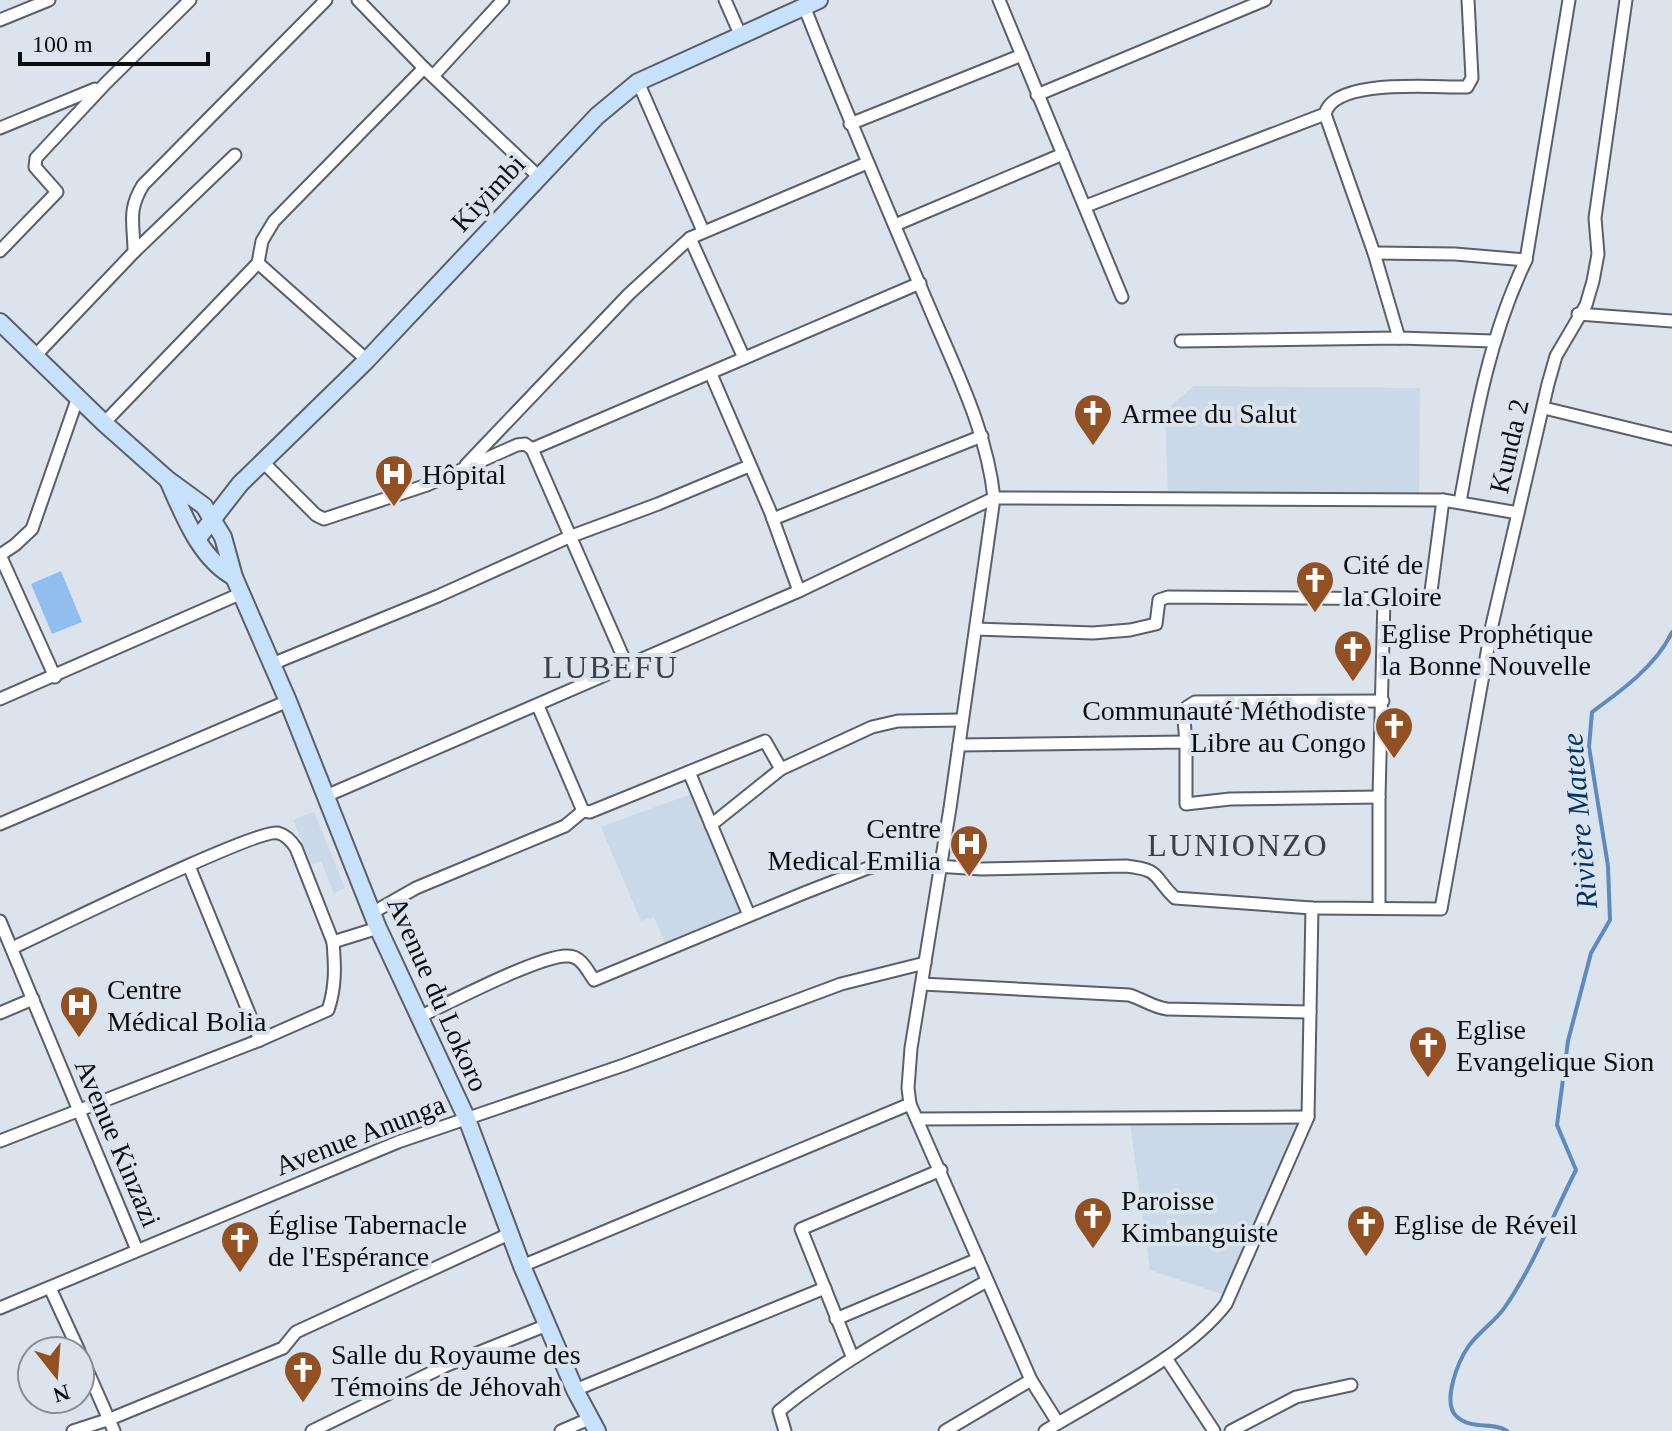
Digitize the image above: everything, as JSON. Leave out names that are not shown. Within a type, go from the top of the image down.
[{"type":"street","points":[[0,20],[49,0]]},
{"type":"street","points":[[0,251],[57,192],[35,167],[36,158],[190,0]]},
{"type":"street","points":[[134,252],[132,201],[143,185],[326,0]]},
{"type":"street","points":[[104,423],[258,263],[262,241],[274,221],[503,0]]},
{"type":"street","points":[[725,0],[740,34]]},
{"type":"street","points":[[999,0],[1122,297]]},
{"type":"street","points":[[1037,95],[1265,0]]},
{"type":"street","points":[[1399,338],[1374,253],[1325,114],[1327,108],[1343,94],[1361,89],[1467,87],[1472,78],[1468,0]]},
{"type":"street","points":[[1460,502],[1493,341],[1507,298],[1526,260],[1569,0]]},
{"type":"street","name":"Kunda 2","points":[[1379,908],[1441,909],[1492,625],[1518,513],[1556,356],[1586,305],[1598,254],[1595,218],[1626,0]]},
{"type":"street","points":[[365,2],[429,71],[539,177]]},
{"type":"street","points":[[811,3],[850,124],[920,283],[991,465],[994,498],[911,1048],[908,1088],[910,1104],[1031,1380],[1058,1423]]},
{"type":"street","name":"Kiyimbi","points":[[185,519],[208,512],[264,463],[367,360],[597,116],[638,82],[811,3]]},
{"type":"street","points":[[850,124],[1022,55]]},
{"type":"street","points":[[638,82],[703,231]]},
{"type":"street","points":[[0,128],[106,83]]},
{"type":"street","points":[[1086,206],[1325,114]]},
{"type":"street","points":[[895,225],[1063,154]]},
{"type":"street","points":[[35,356],[134,252],[235,155]]},
{"type":"street","points":[[463,468],[629,294],[690,238],[867,163]]},
{"type":"street","points":[[690,238],[744,358]]},
{"type":"street","points":[[1374,253],[1455,254],[1526,260]]},
{"type":"street","points":[[258,263],[367,360]]},
{"type":"street","points":[[532,449],[920,283]]},
{"type":"street","points":[[1578,314],[1672,321]]},
{"type":"street","points":[[0,322],[104,423],[208,512]]},
{"type":"street","points":[[1181,341],[1399,338],[1493,341]]},
{"type":"street","points":[[711,374],[773,519],[799,591]]},
{"type":"street","points":[[55,677],[0,555],[32,529],[78,397]]},
{"type":"street","points":[[1544,408],[1672,439]]},
{"type":"street","points":[[773,519],[982,436]]},
{"type":"street","points":[[264,463],[316,515],[324,519],[427,485],[525,444],[532,449],[628,668]]},
{"type":"street","points":[[272,664],[438,596],[569,537],[749,466]]},
{"type":"street","name":"Avenue du Lokoro","points":[[167,479],[185,519],[216,565],[234,577]]},
{"type":"street","points":[[326,796],[628,668],[994,498],[1443,500],[1518,513]]},
{"type":"street","points":[[976,629],[1093,633],[1130,630],[1156,624],[1159,600],[1168,597],[1430,599],[1443,500]]},
{"type":"street","name":"Kiyimbi","points":[[198,538],[208,512]]},
{"type":"street","name":"Avenue du Lokoro","points":[[208,512],[228,550],[234,577],[288,701],[375,921],[467,1119],[522,1266],[593,1425]]},
{"type":"street","points":[[0,699],[242,593]]},
{"type":"street","points":[[419,1017],[556,957],[569,955],[579,959],[594,980],[749,915],[868,868],[889,863],[982,869],[1147,868],[1159,876],[1175,898],[1312,908],[1379,908],[1384,598]]},
{"type":"street","points":[[0,824],[288,701]]},
{"type":"street","points":[[1379,797],[1230,799],[1186,804],[1184,720],[1187,707],[1195,702],[1383,701]]},
{"type":"street","points":[[538,706],[583,811]]},
{"type":"street","points":[[711,825],[781,769],[872,727],[898,721],[962,720]]},
{"type":"street","points":[[333,942],[375,921],[416,888],[565,826],[583,811],[590,812],[765,741],[781,769]]},
{"type":"street","points":[[959,745],[1186,742]]},
{"type":"street","points":[[689,772],[749,915]]},
{"type":"street","points":[[0,1141],[260,1040],[328,1010],[334,993],[336,968],[333,942],[296,848],[291,840],[277,832],[264,834],[189,866],[12,948]]},
{"type":"street","points":[[189,866],[260,1040]]},
{"type":"street","points":[[1045,1431],[1166,1358],[1215,1318],[1226,1304],[1308,1117],[1312,908]]},
{"type":"street","name":"Avenue Kinzazi","points":[[0,921],[137,1250]]},
{"type":"street","name":"Avenue Anunga","points":[[0,1308],[398,1142],[624,1065],[841,984],[925,963]]},
{"type":"street","points":[[922,984],[1129,995],[1141,998],[1153,1007],[1167,1009],[1310,1012]]},
{"type":"street","points":[[0,1013],[33,999]]},
{"type":"street","points":[[522,1266],[910,1104]]},
{"type":"street","points":[[919,1119],[1308,1117]]},
{"type":"street","points":[[852,1356],[801,1229],[941,1170]]},
{"type":"street","points":[[73,1431],[112,1425],[283,1348],[296,1332],[509,1234]]},
{"type":"street","points":[[836,1319],[978,1259]]},
{"type":"street","points":[[785,1431],[779,1411],[852,1356],[987,1281]]},
{"type":"street","points":[[50,1288],[71,1335]]},
{"type":"street","points":[[575,1390],[825,1288]]},
{"type":"street","points":[[312,1431],[326,1427],[445,1366],[547,1325]]},
{"type":"street","points":[[1166,1358],[1214,1431]]},
{"type":"street","points":[[945,1431],[1031,1380]]},
{"type":"street","points":[[1231,1431],[1296,1397],[1351,1385]]},
{"type":"street","points":[[96,1390],[112,1425]]},
{"type":"street","points":[[561,1431],[593,1425]]},
{"type":"shaded area","points":[[1194,386],[1420,388],[1419,493],[1168,492],[1165,411]]},
{"type":"shaded area","points":[[61,571],[82,622],[52,634],[31,584]]},
{"type":"shaded area","points":[[694,793],[742,911],[666,945],[654,917],[641,921],[601,827]]},
{"type":"shaded area","points":[[314,812],[345,888],[334,893],[321,861],[312,865],[293,820]]},
{"type":"shaded area","points":[[1130,1122],[1299,1124],[1225,1295],[1150,1270]]},
{"type":"waterway","name":"Rivière Matete","points":[[1507,1431],[1475,1425],[1456,1416],[1451,1401],[1453,1382],[1468,1347],[1501,1312],[1515,1291],[1576,1170],[1557,1125],[1568,1041],[1591,953],[1610,920],[1608,866],[1589,747],[1592,712],[1648,666],[1672,632]]},
{"type":"place","name":"Armee du Salut","points":[[1093,447]]},
{"type":"place","name":"Hôpital","points":[[394,508]]},
{"type":"place","name":"Cité de la Gloire","points":[[1315,614]]},
{"type":"place","name":"Eglise Prophétique la Bonne Nouvelle","points":[[1353,683]]},
{"type":"place","name":"Communauté Méthodiste Libre au Congo","points":[[1394,760]]},
{"type":"place","name":"Centre Medical Emilia","points":[[969,878]]},
{"type":"place","name":"Centre Médical Bolia","points":[[79,1039]]},
{"type":"place","name":"Eglise Evangelique Sion","points":[[1428,1079]]},
{"type":"place","name":"Paroisse Kimbanguiste","points":[[1093,1250]]},
{"type":"place","name":"Eglise de Réveil","points":[[1366,1258]]},
{"type":"place","name":"Église Tabernacle de l'Espérance","points":[[240,1274]]},
{"type":"place","name":"Salle du Royaume des Témoins de Jéhovah","points":[[303,1404]]},
{"type":"district","name":"LUBEFU","points":[[611,667]]},
{"type":"district","name":"LUNIONZO","points":[[1238,845]]}]
